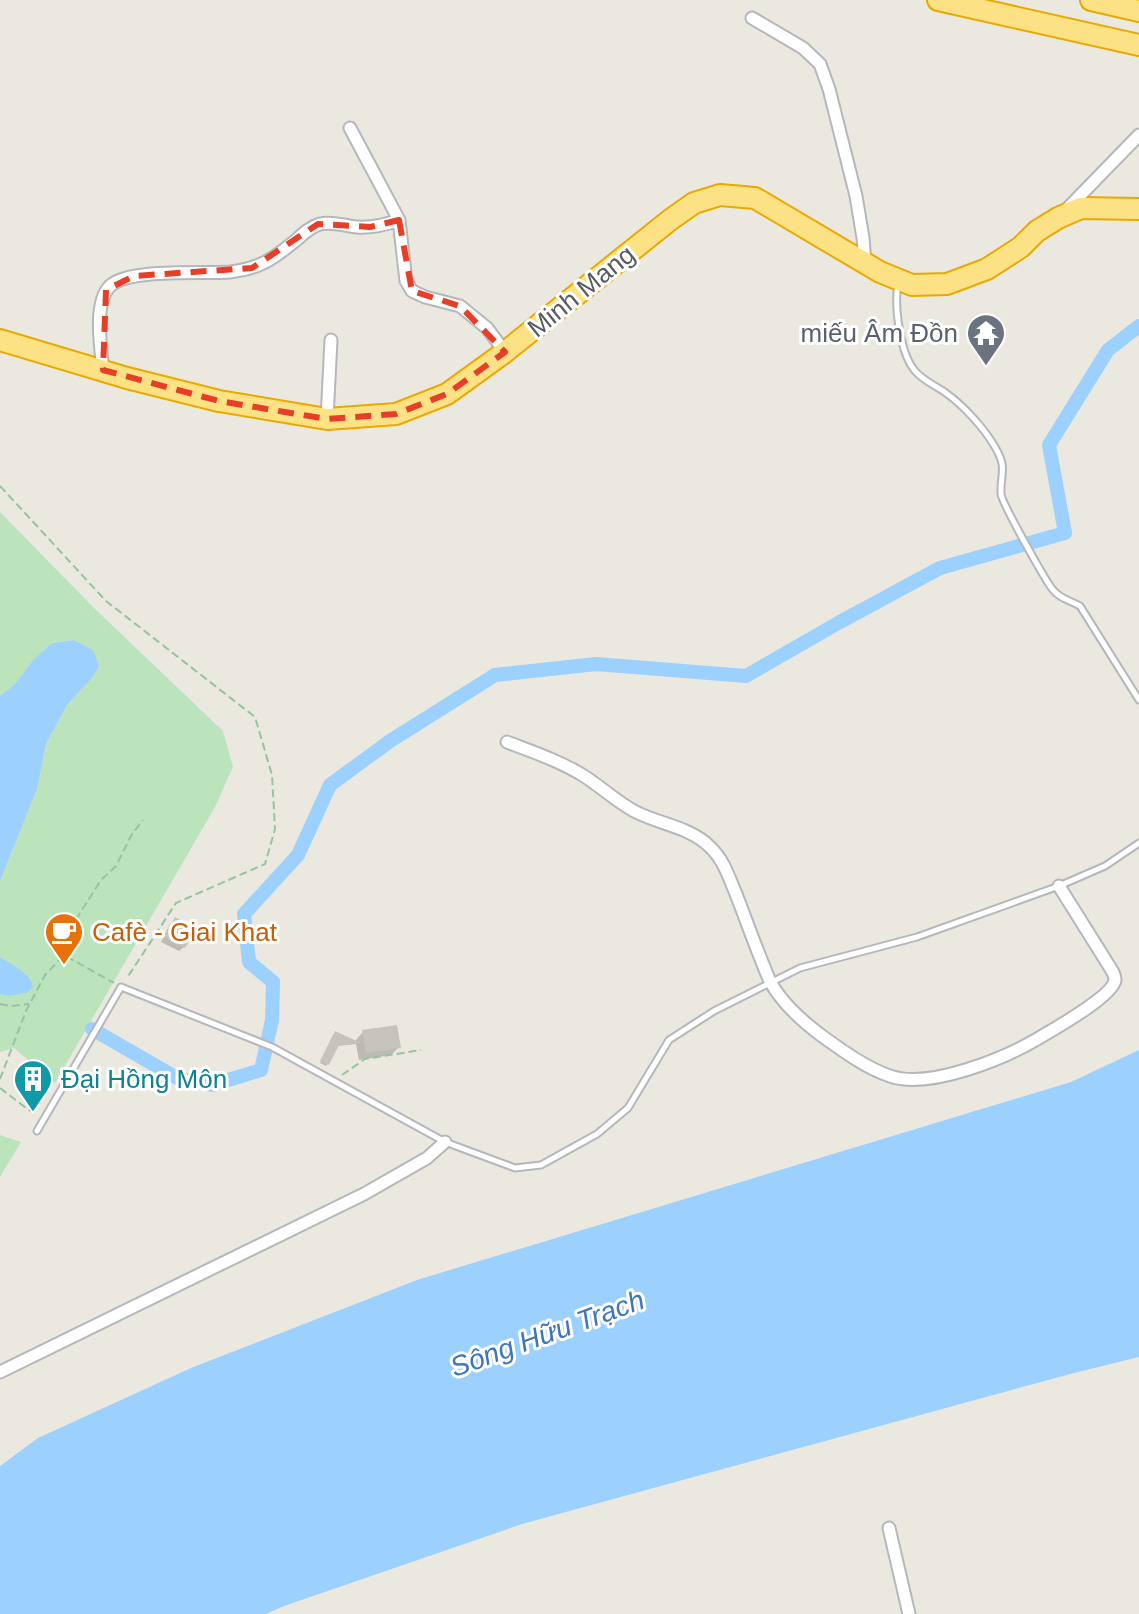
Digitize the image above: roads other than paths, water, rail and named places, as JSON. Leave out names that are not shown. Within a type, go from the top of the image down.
[{"type":"highway","points":[[938,0],[1139,45]]},
{"type":"highway","points":[[1091,0],[1139,11]]},
{"type":"highway","name":"Minh Mang","points":[[0,340],[127,378],[219,401],[327,419],[396,414],[447,394],[505,352],[670,220],[694,203],[720,195],[755,198],[865,264],[912,285],[947,284],[987,269],[1021,247],[1037,231],[1081,208],[1137,209]]},
{"type":"street","points":[[752,18],[803,48],[820,64],[856,196],[865,264]]},
{"type":"street","points":[[350,128],[399,220],[406,281],[412,291],[460,306],[487,328],[505,352]]},
{"type":"street","points":[[1058,218],[1139,135]]},
{"type":"street","points":[[103,370],[99,331],[101,310],[106,290],[113,283],[134,276],[230,272],[252,268],[278,256],[318,224],[370,227],[399,220]]},
{"type":"street","points":[[327,419],[331,340]]},
{"type":"street","points":[[507,742],[583,775],[632,810],[692,834],[711,847],[725,868],[771,983],[792,1010],[836,1046],[892,1077],[915,1080],[940,1077],[1024,1047],[1079,1013],[1115,983],[1111,969],[1059,886]]},
{"type":"street","points":[[0,1372],[364,1194],[427,1158],[445,1142]]},
{"type":"street","points":[[889,1528],[909,1614]]},
{"type":"lane","points":[[898,281],[896,312],[914,371],[950,395],[992,443],[1001,458],[1003,501],[1050,587],[1064,599],[1080,606],[1139,700]]},
{"type":"lane","points":[[37,1131],[121,987],[272,1047],[445,1142],[515,1168],[541,1165],[597,1134],[628,1108],[669,1040],[714,1011],[800,968],[917,937],[1059,886],[1105,866],[1139,843]]},
{"type":"water","points":[[74,640],[93,650],[99,666],[67,705],[46,744],[37,789],[0,881],[0,696],[52,643]]},
{"type":"water","points":[[0,957],[28,977],[33,987],[29,992],[9,996],[0,994]]},
{"type":"water","name":"Sông Hữu Trạch","points":[[1139,1050],[1139,1357],[522,1524],[266,1614],[0,1614],[0,1466],[38,1438],[191,1368],[417,1280],[1071,1082]]},
{"type":"waterway","points":[[92,1029],[177,1078],[212,1085],[261,1070],[272,1020],[273,982],[249,962],[244,914],[298,855],[330,785],[390,741],[495,675],[596,664],[746,676],[940,568],[1065,533],[1049,445],[1108,350],[1139,326]]},
{"type":"place","name":"miếu Âm Đồn","points":[[986,367]]},
{"type":"place","name":"Cafè - Giai Khat","points":[[64,966]]},
{"type":"place","name":"Đại Hồng Môn","points":[[33,1113]]}]
